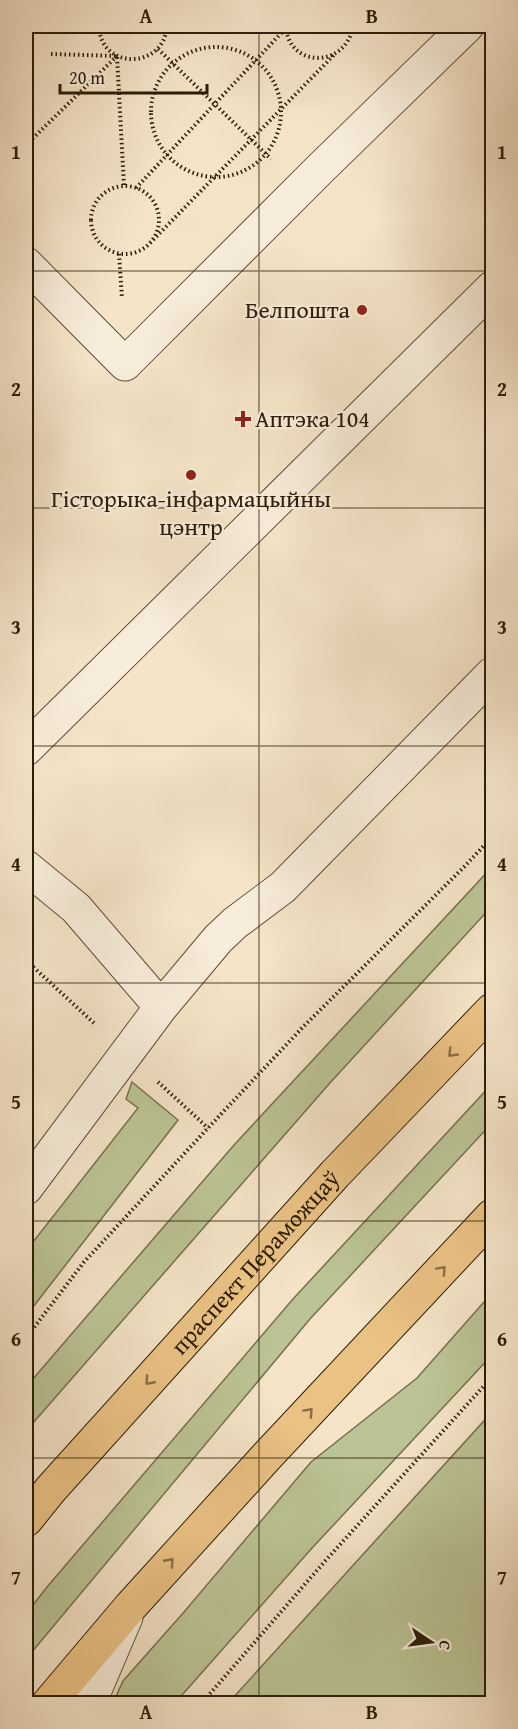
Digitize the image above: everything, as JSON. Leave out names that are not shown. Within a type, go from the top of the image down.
[{"type":"main road","name":"праспект Пераможцаў","points":[[26,1520],[335,1174],[492,1010]]},
{"type":"main road","points":[[48,1704],[130,1606],[492,1216]]},
{"type":"lane","points":[[26,264],[125,364],[467,26]]},
{"type":"lane","points":[[26,749],[492,288]]},
{"type":"lane","points":[[26,1188],[161,1007],[218,939],[234,923],[283,886],[492,674]]},
{"type":"lane","points":[[26,867],[76,908],[161,1007]]},
{"type":"lane","points":[[89,1704],[130,1606]]},
{"type":"path","points":[[99,26],[102,40],[117,56],[124,186]]},
{"type":"path","points":[[51,54],[139,59],[149,56],[158,48],[164,39],[167,26]]},
{"type":"path","points":[[150,243],[156,234],[158,212],[146,193],[124,186],[103,193],[96,202],[90,224],[100,244],[119,254],[130,254],[141,250],[150,243],[281,111],[334,55],[344,48],[350,39],[353,26]]},
{"type":"path","points":[[285,27],[294,48],[304,55],[324,58],[334,55]]},
{"type":"path","points":[[136,188],[285,27]]},
{"type":"path","points":[[222,46],[243,52],[256,60],[275,82],[281,103],[281,125],[273,145],[259,162],[240,173],[215,177],[199,176],[179,166],[167,155],[153,133],[150,112],[153,91],[163,71],[180,56],[200,47],[222,46]]},
{"type":"path","points":[[158,48],[300,189]]},
{"type":"path","points":[[26,146],[117,56]]},
{"type":"path","points":[[26,1338],[84,1262],[224,1111],[302,1028],[492,837]]},
{"type":"path","points":[[201,1704],[326,1560],[492,1377]]},
{"type":"green space","points":[[492,867],[492,906],[329,1084],[26,1431],[26,1387],[234,1145]]},
{"type":"green space","points":[[132,1082],[178,1120],[26,1316],[26,1251],[138,1108],[126,1099]]},
{"type":"green space","points":[[492,1084],[492,1123],[310,1319],[26,1659],[26,1614],[47,1587],[293,1299]]},
{"type":"green space","points":[[492,1293],[492,1355],[313,1547],[175,1703],[113,1703],[123,1681],[311,1462],[417,1378]]},
{"type":"green space","points":[[492,1412],[492,1703],[228,1703],[232,1699]]},
{"type":"place","name":"Белпошта","points":[[362,310]]},
{"type":"place","name":"Аптэка 104","points":[[243,419]]},
{"type":"place","name":"Гісторыка-інфармацыйны цэнтр","points":[[191,475]]}]
